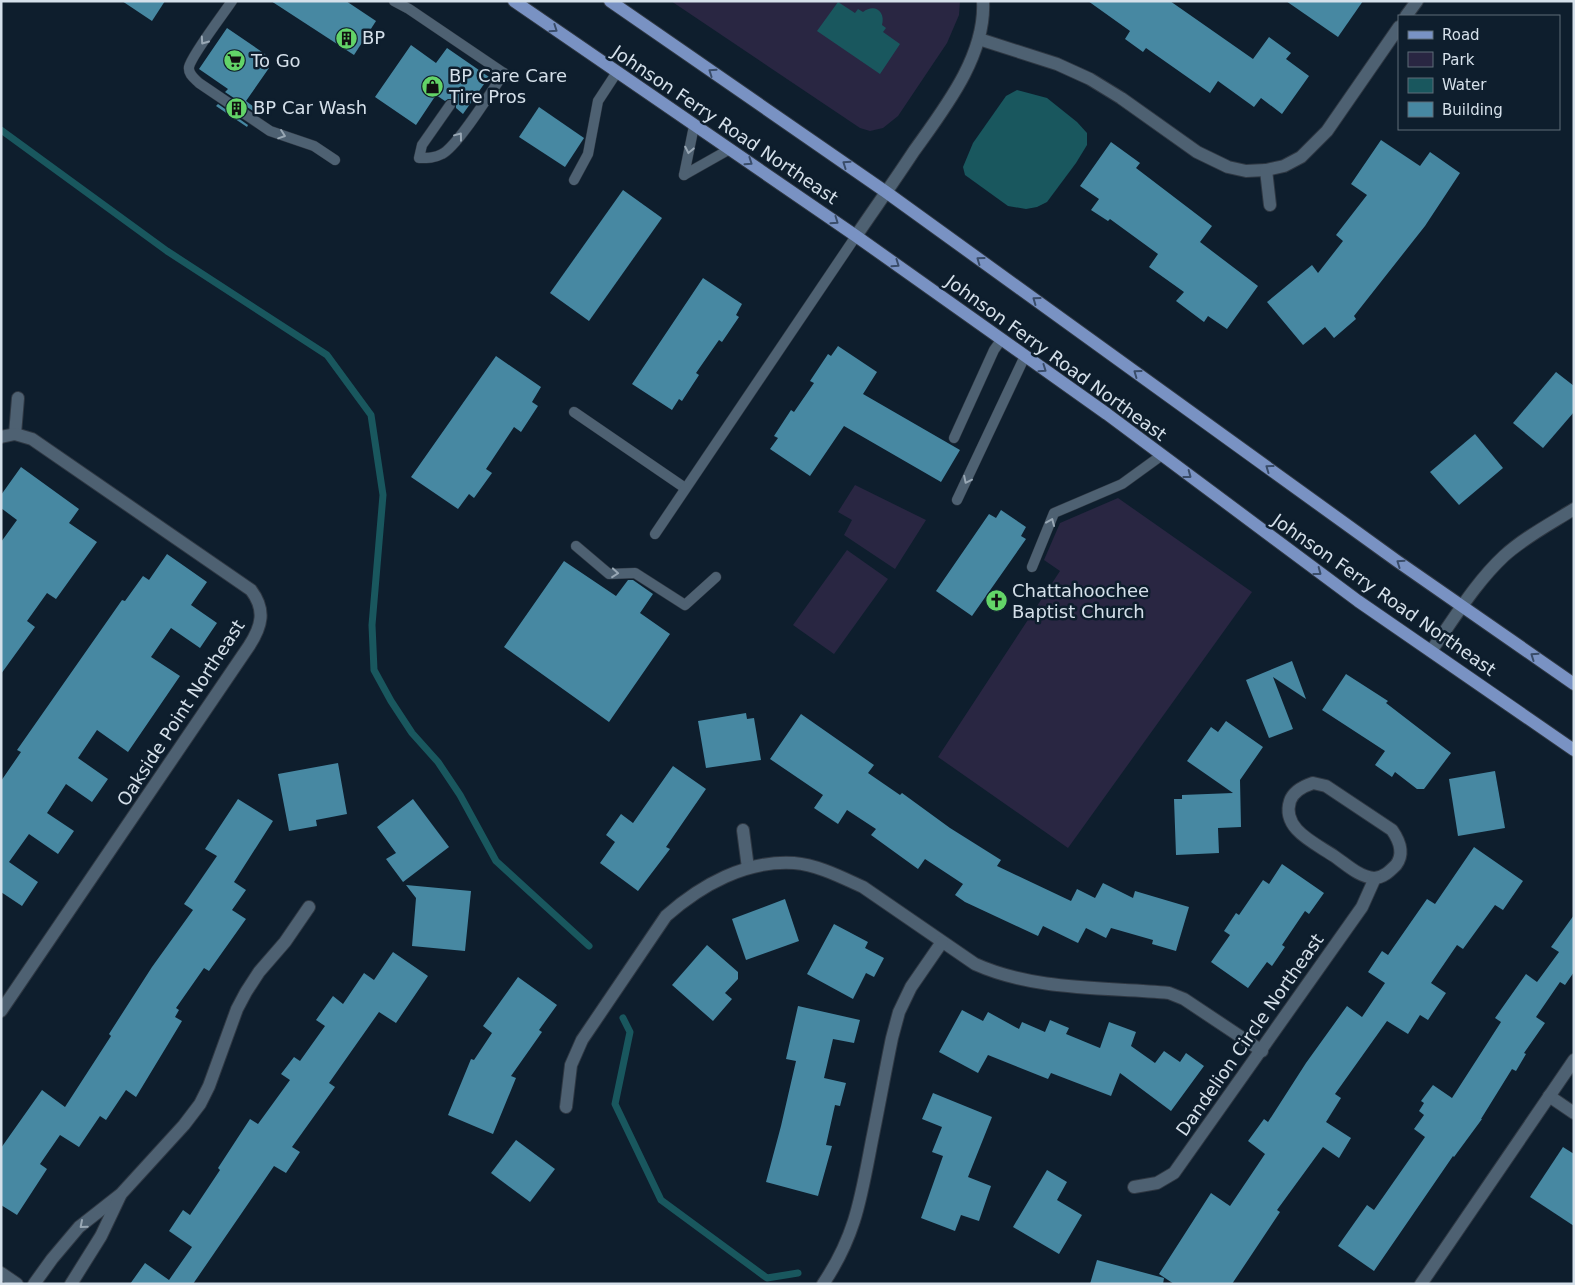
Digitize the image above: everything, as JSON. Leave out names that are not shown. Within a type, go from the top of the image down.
[{"type":"main road","name":"Johnson Ferry Road Northeast","points":[[514,1],[856,236],[1162,455],[1358,601],[1574,750]]},
{"type":"main road","name":"Johnson Ferry Road Northeast","points":[[610,1],[886,192],[1380,549],[1574,684]]},
{"type":"street","points":[[856,236],[950,99],[964,74],[979,39],[983,1]]},
{"type":"street","points":[[1407,15],[1417,1]]},
{"type":"street","points":[[979,39],[1058,64],[1090,79],[1121,98],[1197,152],[1228,167],[1246,171],[1266,170],[1284,166],[1301,157],[1327,131],[1398,28]]},
{"type":"street","points":[[1266,170],[1270,205]]},
{"type":"street","points":[[1,438],[15,434],[18,398]]},
{"type":"street","name":"Oakside Point Northeast","points":[[1,1011],[250,646],[258,633],[261,621],[257,599],[251,590],[32,439],[15,434]]},
{"type":"street","points":[[1431,651],[1482,581],[1504,557],[1533,533],[1574,508]]},
{"type":"street","points":[[1313,783],[1326,786],[1392,830],[1399,840],[1401,849],[1398,862],[1388,873],[1375,878],[1361,875],[1297,831],[1289,820],[1288,807],[1291,797],[1304,786],[1313,783]]},
{"type":"street","points":[[743,830],[748,868]]},
{"type":"street","points":[[566,1106],[571,1065],[582,1040],[666,916],[683,901],[705,886],[748,868],[773,864],[795,864],[821,869],[862,887],[975,964],[995,973],[1059,984],[1169,993],[1184,999],[1262,1051]]},
{"type":"street","name":"Dandelion Circle Northeast","points":[[1134,1187],[1157,1183],[1174,1173],[1362,907],[1375,878]]},
{"type":"street","points":[[34,1284],[79,1227],[121,1194],[184,1125],[200,1104],[209,1086],[237,1009],[246,992],[259,972],[285,942],[310,907]]},
{"type":"street","points":[[823,1284],[850,1237],[859,1209],[892,1038],[899,1012],[911,987],[942,942]]},
{"type":"street","points":[[1421,1284],[1574,1060]]},
{"type":"street","points":[[1549,1096],[1574,1113]]},
{"type":"street","points":[[71,1284],[101,1236],[121,1194]]},
{"type":"street","points":[[1,1273],[17,1284]]},
{"type":"lane","points":[[232,1],[197,51],[189,67],[190,75],[270,131],[314,146],[335,160]]},
{"type":"lane","points":[[394,1],[506,74],[453,145],[435,158],[419,158],[422,145],[450,104]]},
{"type":"lane","points":[[475,68],[482,58]]},
{"type":"lane","points":[[574,180],[588,154],[598,101],[618,72]]},
{"type":"lane","points":[[694,126],[684,175],[730,149]]},
{"type":"lane","points":[[655,534],[856,236]]},
{"type":"lane","points":[[954,438],[994,350],[1002,340]]},
{"type":"lane","points":[[957,500],[1025,356]]},
{"type":"lane","points":[[574,412],[685,488]]},
{"type":"lane","points":[[1032,566],[1054,513],[1122,484],[1162,455]]},
{"type":"lane","points":[[576,546],[608,574],[635,573],[685,605],[716,577]]},
{"type":"green space","points":[[671,1],[960,1],[959,15],[947,43],[898,116],[883,128],[870,131],[860,128]]},
{"type":"green space","points":[[855,485],[926,520],[895,569],[844,535],[852,520],[838,512]]},
{"type":"green space","points":[[1118,498],[1252,592],[1068,848],[938,757],[1060,571],[1044,560],[1060,523]]},
{"type":"green space","points":[[847,550],[888,579],[834,654],[793,625]]},
{"type":"water","points":[[838,2],[855,13],[858,9],[863,12],[871,8],[881,12],[882,25],[886,28],[883,32],[900,44],[880,74],[817,31]]},
{"type":"water","points":[[1017,90],[1047,98],[1077,122],[1087,133],[1087,145],[1047,202],[1037,207],[1026,209],[1008,206],[965,175],[963,167],[973,143],[1006,96]]},
{"type":"building","points":[[122,1],[165,1],[152,21]]},
{"type":"building","name":"BP","points":[[271,1],[346,1],[376,21],[354,55]]},
{"type":"building","points":[[1088,1],[1170,1],[1253,59],[1269,37],[1291,53],[1286,59],[1309,76],[1282,114],[1261,98],[1254,107],[1218,81],[1210,93],[1146,48],[1143,52],[1125,39],[1130,31]]},
{"type":"building","points":[[1286,1],[1363,1],[1338,37]]},
{"type":"building","name":"To Go","points":[[227,28],[265,54],[269,68],[246,101],[258,110],[256,113],[225,92],[228,89],[199,69]]},
{"type":"building","name":"BP Care Care Tire Pros","points":[[411,45],[436,63],[447,48],[489,77],[463,114],[456,108],[454,99],[445,101],[436,95],[416,125],[375,97]]},
{"type":"building","points":[[218,104],[248,125],[247,127],[216,106]]},
{"type":"building","points":[[539,107],[584,138],[565,167],[519,137]]},
{"type":"building","points":[[1381,140],[1420,166],[1430,152],[1460,173],[1425,226],[1354,316],[1356,319],[1334,338],[1325,327],[1303,345],[1267,302],[1312,265],[1318,273],[1343,241],[1336,235],[1367,195],[1351,184]]},
{"type":"building","points":[[1111,142],[1140,163],[1136,168],[1212,226],[1200,242],[1258,286],[1227,329],[1208,316],[1204,322],[1176,301],[1184,292],[1149,267],[1158,254],[1110,219],[1108,221],[1091,210],[1099,199],[1080,186]]},
{"type":"building","points":[[623,190],[662,218],[589,321],[550,293]]},
{"type":"building","points":[[703,278],[742,304],[736,315],[739,317],[722,342],[719,340],[696,373],[699,375],[682,401],[679,399],[672,410],[632,384]]},
{"type":"building","points":[[838,346],[877,372],[863,394],[960,450],[941,482],[844,426],[810,476],[770,449],[778,438],[774,436],[791,410],[794,412],[814,383],[810,381],[828,354],[831,356]]},
{"type":"building","points":[[496,356],[541,387],[532,402],[538,406],[521,432],[514,427],[486,469],[492,473],[474,498],[469,494],[458,509],[411,477]]},
{"type":"building","points":[[1556,372],[1574,386],[1574,412],[1543,448],[1513,423]]},
{"type":"building","points":[[1475,434],[1503,468],[1459,505],[1430,472]]},
{"type":"building","points":[[21,467],[79,509],[69,523],[97,542],[56,599],[47,593],[27,621],[35,627],[1,674],[1,542],[17,520],[1,508],[1,495]]},
{"type":"building","points":[[1001,510],[1026,527],[1021,536],[1026,539],[972,616],[936,591],[989,514],[996,518]]},
{"type":"building","points":[[167,554],[207,582],[191,605],[217,623],[200,648],[171,628],[151,657],[180,676],[128,752],[97,730],[78,758],[108,779],[92,802],[66,784],[47,813],[74,831],[58,854],[29,834],[9,862],[38,882],[22,906],[1,892],[1,781],[21,752],[17,750],[122,600],[125,601],[143,576],[149,580]]},
{"type":"building","points":[[564,561],[616,596],[628,580],[633,580],[653,594],[640,613],[670,634],[609,722],[504,647]]},
{"type":"building","points":[[1292,661],[1306,699],[1273,677],[1293,729],[1269,738],[1246,680]]},
{"type":"building","points":[[1346,674],[1388,701],[1386,703],[1451,753],[1424,789],[1417,789],[1395,772],[1392,777],[1375,765],[1385,751],[1322,710]]},
{"type":"building","points":[[746,713],[747,719],[754,718],[761,760],[706,768],[698,721]]},
{"type":"building","points":[[801,714],[874,765],[868,773],[900,795],[902,793],[950,828],[1001,860],[997,866],[1071,901],[1077,889],[1095,898],[1103,883],[1133,898],[1135,891],[1189,907],[1176,951],[1152,944],[1153,940],[1111,928],[1106,938],[1086,928],[1078,943],[1043,926],[1038,936],[965,902],[955,895],[963,884],[925,859],[918,869],[871,835],[876,829],[847,810],[838,824],[814,808],[823,795],[770,759]]},
{"type":"building","points":[[1226,721],[1263,747],[1240,780],[1241,827],[1218,828],[1219,853],[1176,855],[1174,799],[1182,799],[1182,795],[1233,793],[1187,761],[1211,727],[1218,732]]},
{"type":"building","points":[[338,763],[347,814],[316,820],[317,826],[289,831],[278,774]]},
{"type":"building","points":[[673,766],[706,789],[666,847],[670,849],[638,891],[600,863],[615,842],[606,835],[621,814],[633,823]]},
{"type":"building","points":[[1495,771],[1505,828],[1458,836],[1449,779]]},
{"type":"building","points":[[238,799],[273,821],[234,882],[246,890],[232,910],[246,919],[209,971],[204,968],[176,1008],[179,1010],[175,1017],[182,1021],[136,1097],[126,1090],[106,1120],[100,1116],[79,1147],[60,1135],[40,1164],[47,1169],[17,1215],[1,1205],[1,1148],[42,1090],[65,1107],[111,1036],[109,1034],[152,967],[193,910],[184,904],[217,856],[205,849]]},
{"type":"building","points":[[413,799],[449,847],[403,882],[386,859],[396,853],[377,827]]},
{"type":"building","points":[[1474,847],[1523,881],[1503,910],[1495,905],[1463,949],[1457,945],[1431,983],[1446,993],[1428,1020],[1420,1015],[1408,1034],[1387,1021],[1335,1094],[1341,1098],[1326,1122],[1351,1138],[1339,1158],[1323,1147],[1277,1210],[1280,1212],[1232,1284],[1174,1284],[1159,1274],[1211,1193],[1230,1206],[1265,1154],[1248,1141],[1264,1119],[1268,1122],[1306,1063],[1347,1006],[1362,1017],[1385,983],[1368,972],[1382,951],[1388,955],[1427,899],[1435,904]]},
{"type":"building","points":[[1282,864],[1324,893],[1309,914],[1305,911],[1282,945],[1285,947],[1272,966],[1267,962],[1248,988],[1211,962],[1230,935],[1224,931],[1236,913],[1239,915],[1263,880],[1269,884]]},
{"type":"building","points":[[406,885],[471,891],[465,951],[412,946],[416,898]]},
{"type":"building","points":[[785,899],[799,941],[746,960],[732,919]]},
{"type":"building","points":[[1574,915],[1574,972],[1565,985],[1560,982],[1536,1017],[1545,1023],[1524,1053],[1526,1054],[1516,1071],[1512,1069],[1482,1119],[1453,1156],[1374,1271],[1338,1246],[1367,1205],[1374,1210],[1425,1137],[1414,1129],[1424,1115],[1419,1111],[1424,1103],[1421,1101],[1433,1085],[1452,1098],[1501,1022],[1495,1018],[1526,974],[1537,982],[1559,952],[1551,947]]},
{"type":"building","points":[[834,924],[868,942],[865,948],[884,958],[874,977],[866,973],[853,999],[807,974]]},
{"type":"building","points":[[707,945],[738,972],[738,979],[725,993],[732,999],[713,1021],[672,985]]},
{"type":"building","points":[[393,952],[428,976],[396,1023],[379,1012],[329,1083],[335,1087],[292,1147],[300,1152],[286,1173],[274,1166],[193,1284],[130,1284],[145,1263],[169,1280],[192,1247],[169,1231],[183,1210],[190,1215],[220,1170],[218,1168],[250,1119],[258,1124],[290,1080],[281,1074],[294,1057],[300,1061],[325,1026],[316,1020],[333,996],[343,1004],[364,973],[374,980]]},
{"type":"building","points":[[518,977],[557,1005],[539,1030],[542,1032],[511,1076],[516,1078],[493,1134],[448,1115],[471,1059],[474,1060],[492,1033],[483,1026]]},
{"type":"building","points":[[798,1006],[860,1020],[854,1043],[833,1039],[824,1078],[846,1083],[840,1106],[835,1105],[826,1145],[832,1146],[818,1196],[766,1182],[796,1061],[786,1059]]},
{"type":"building","points":[[962,1010],[983,1021],[988,1012],[1019,1029],[1022,1022],[1045,1032],[1050,1020],[1069,1028],[1066,1034],[1100,1048],[1109,1022],[1136,1032],[1131,1046],[1155,1063],[1164,1051],[1180,1062],[1186,1053],[1204,1066],[1171,1111],[1120,1073],[1111,1096],[1051,1073],[1048,1079],[988,1055],[978,1073],[939,1052]]},
{"type":"building","points":[[933,1093],[992,1117],[968,1177],[991,1186],[979,1221],[961,1215],[955,1231],[921,1218],[943,1156],[932,1152],[942,1127],[922,1119]]},
{"type":"building","points":[[516,1140],[555,1169],[530,1202],[491,1173]]},
{"type":"building","points":[[1563,1147],[1574,1154],[1574,1226],[1530,1197]]},
{"type":"building","points":[[1047,1170],[1067,1182],[1057,1200],[1082,1215],[1059,1254],[1013,1227]]},
{"type":"building","points":[[1097,1260],[1164,1278],[1163,1284],[1090,1284]]},
{"type":"waterway","points":[[1,130],[167,251],[327,355],[371,415],[383,495],[372,625],[374,670],[412,733],[438,762],[460,795],[496,861],[589,946]]},
{"type":"waterway","points":[[623,1018],[630,1032],[615,1104],[661,1200],[767,1278],[798,1273]]},
{"type":"place","name":"BP","points":[[346,38]]},
{"type":"place","name":"To Go","points":[[235,61]]},
{"type":"place","name":"BP Care Care Tire Pros","points":[[433,86]]},
{"type":"place","name":"BP Car Wash","points":[[237,108]]},
{"type":"place","name":"Chattahoochee Baptist Church","points":[[996,601]]}]
